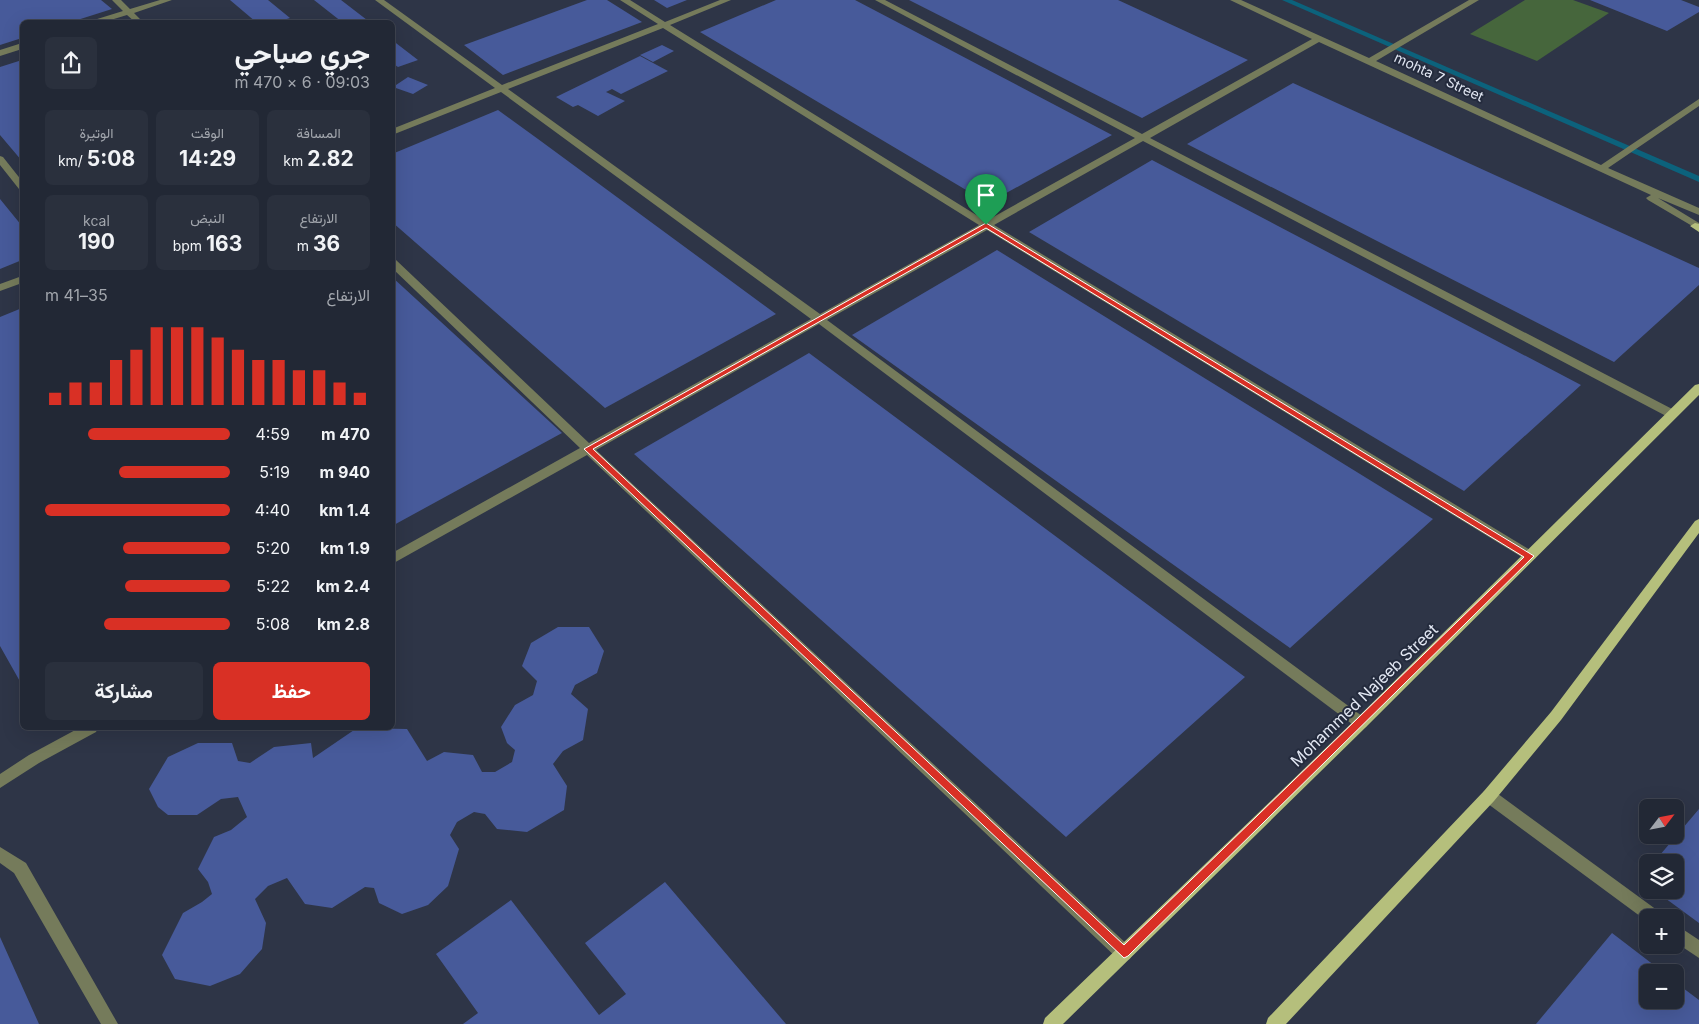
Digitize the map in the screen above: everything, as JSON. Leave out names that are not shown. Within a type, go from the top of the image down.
[{"type":"main road","name":"Mohammed Najeeb Street","points":[[1051,1024],[1361,723],[1699,388]]},
{"type":"main road","points":[[1274,1024],[1489,796],[1556,716],[1699,524]]},
{"type":"street","points":[[116,0],[137,20]]},
{"type":"street","points":[[103,20],[168,0]]},
{"type":"street","points":[[379,0],[819,319],[1361,723]]},
{"type":"street","points":[[624,0],[986,225],[1530,556]]},
{"type":"street","points":[[395,131],[727,0]]},
{"type":"street","points":[[879,0],[1672,414]]},
{"type":"street","name":"mohta 7 Street","points":[[1234,0],[1370,61],[1631,183]]},
{"type":"street","points":[[1370,61],[1475,0]]},
{"type":"street","points":[[395,557],[1320,38]]},
{"type":"street","points":[[0,53],[20,47]]},
{"type":"street","points":[[1602,168],[1699,102]]},
{"type":"street","points":[[0,159],[20,184]]},
{"type":"street","points":[[1631,183],[1699,212]]},
{"type":"street","points":[[1631,183],[1655,201],[1698,227]]},
{"type":"street","points":[[395,265],[588,449],[1124,952]]},
{"type":"street","points":[[0,288],[20,280]]},
{"type":"street","points":[[0,782],[34,759],[87,730]]},
{"type":"street","points":[[1489,796],[1643,909]]},
{"type":"street","points":[[0,854],[20,868],[110,1024]]},
{"type":"street","points":[[1684,939],[1699,950]]},
{"type":"green space","points":[[1525,0],[1573,0],[1609,13],[1537,61],[1470,34]]},
{"type":"building","points":[[0,0],[101,0],[112,9],[77,20],[20,20],[20,39],[0,45]]},
{"type":"building","points":[[230,0],[268,0],[290,18],[284,20],[254,20]]},
{"type":"building","points":[[314,0],[341,0],[367,20],[339,20]]},
{"type":"building","points":[[587,0],[607,0],[642,22],[503,75],[464,45]]},
{"type":"building","points":[[654,0],[687,0],[667,8]]},
{"type":"building","points":[[776,0],[855,0],[1112,135],[988,203],[700,32]]},
{"type":"building","points":[[909,0],[1118,0],[1248,60],[1142,118]]},
{"type":"building","points":[[1590,0],[1681,0],[1699,7],[1699,12],[1667,31]]},
{"type":"building","points":[[395,42],[418,60],[398,67],[395,65]]},
{"type":"building","points":[[662,45],[674,51],[653,62],[640,55]]},
{"type":"building","points":[[640,56],[668,71],[621,94],[612,89],[606,92],[625,101],[598,116],[578,105],[573,107],[556,97]]},
{"type":"building","points":[[20,61],[20,159],[0,135],[0,67]]},
{"type":"building","points":[[408,77],[428,85],[413,94],[395,88],[395,86]]},
{"type":"building","points":[[1293,83],[1699,268],[1699,285],[1614,362],[1187,144]]},
{"type":"building","points":[[498,110],[776,314],[605,408],[395,225],[395,153]]},
{"type":"building","points":[[1152,160],[1581,385],[1464,491],[1029,232]]},
{"type":"building","points":[[0,199],[20,224],[20,261],[0,269]]},
{"type":"building","points":[[997,250],[1433,519],[1290,648],[852,335]]},
{"type":"building","points":[[395,280],[562,433],[395,524]]},
{"type":"building","points":[[20,309],[20,681],[0,646],[0,317]]},
{"type":"building","points":[[809,353],[1245,677],[1066,837],[634,454]]},
{"type":"building","points":[[558,627],[589,627],[604,651],[597,673],[575,685],[571,694],[588,709],[583,740],[563,751],[553,764],[567,786],[564,810],[527,832],[497,829],[485,814],[474,812],[457,822],[450,835],[459,849],[448,886],[428,905],[402,914],[379,903],[374,888],[365,887],[332,908],[305,904],[287,878],[268,886],[255,899],[266,923],[262,949],[240,974],[210,986],[175,979],[162,955],[183,913],[212,894],[208,882],[198,869],[214,837],[231,830],[247,817],[238,797],[221,799],[197,815],[168,815],[158,807],[149,789],[168,757],[198,743],[232,743],[238,761],[250,763],[274,747],[311,743],[313,758],[354,730],[407,729],[427,761],[444,752],[473,755],[482,772],[495,772],[512,762],[515,750],[507,743],[501,727],[515,705],[533,695],[537,681],[522,666],[531,643]]},
{"type":"building","points":[[1699,809],[1699,923],[1684,912],[1684,909],[1680,909],[1666,899],[1684,899],[1684,854],[1661,854],[1669,844],[1684,844],[1684,827]]},
{"type":"building","points":[[665,882],[786,1024],[463,1024],[478,1013],[436,954],[511,900],[599,1015],[626,994],[585,943]]},
{"type":"building","points":[[1612,933],[1653,964],[1639,964],[1639,1009],[1684,1009],[1684,989],[1699,1000],[1699,1024],[1536,1024]]},
{"type":"building","points":[[0,937],[39,1024],[0,1024]]},
{"type":"waterway","points":[[1286,0],[1699,179]]},
{"type":"route","points":[[986,225],[1530,556],[1361,723],[1124,952],[588,449],[986,225]]}]
